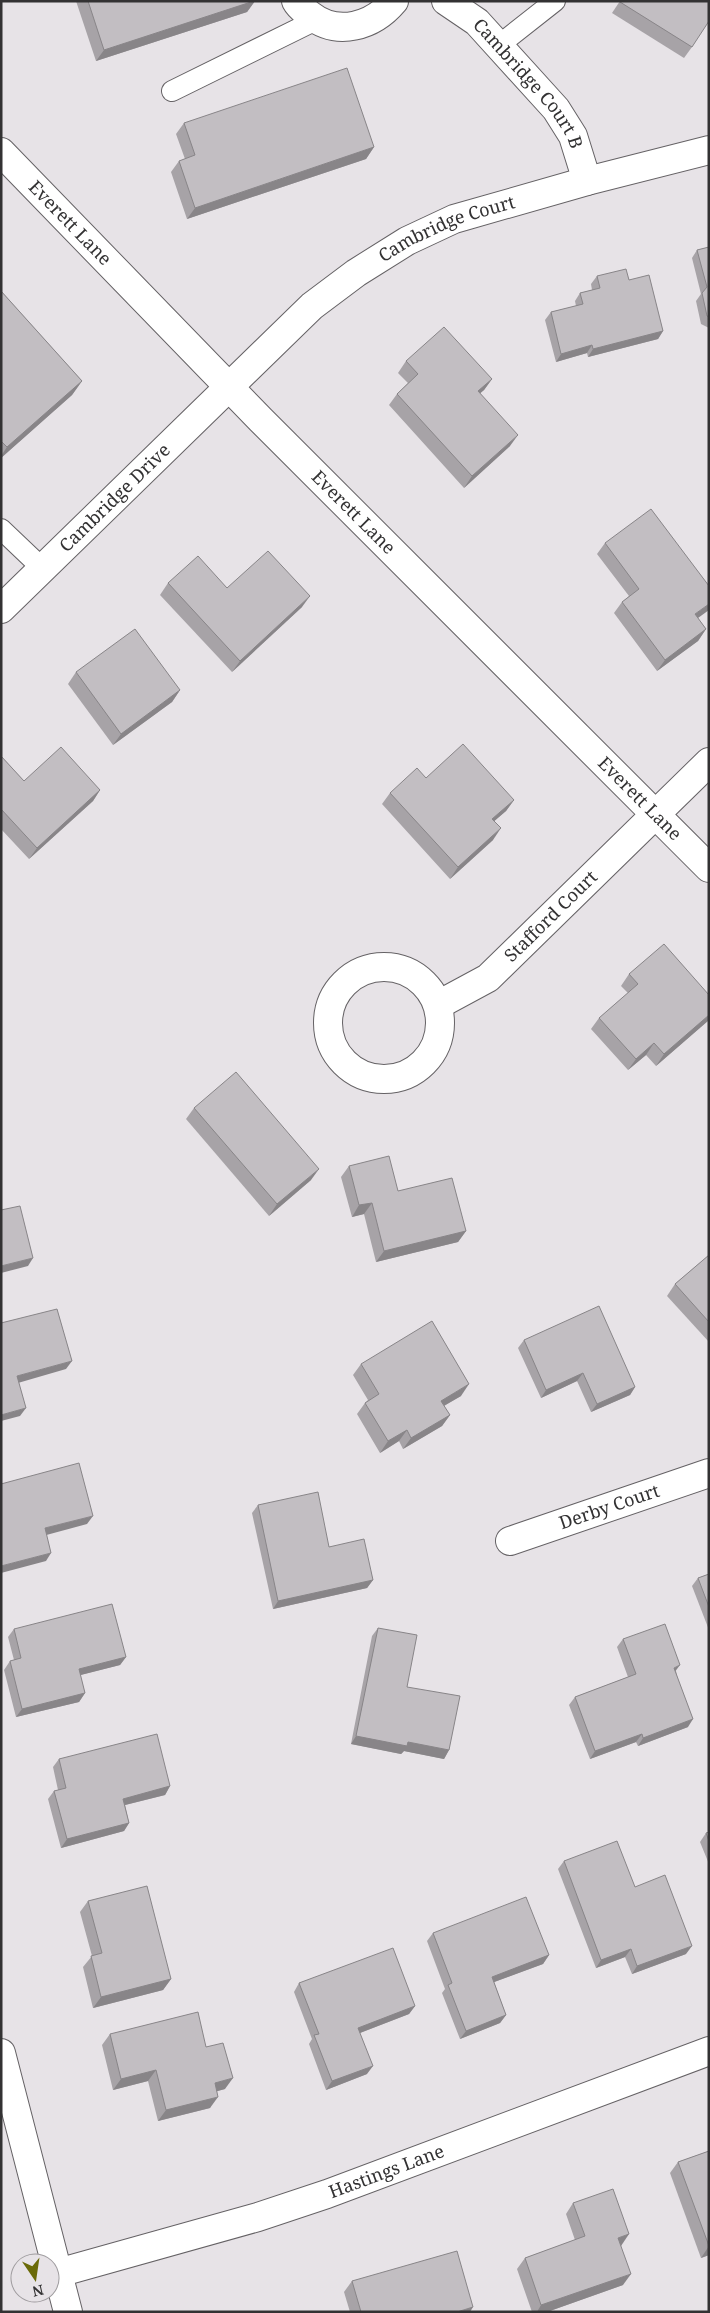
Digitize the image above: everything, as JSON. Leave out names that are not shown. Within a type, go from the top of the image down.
[{"type":"street","points":[[296,1],[316,20],[339,27],[362,25],[383,14],[394,1]]},
{"type":"street","name":"Cambridge Court B","points":[[446,1],[477,22],[556,110],[573,136],[587,181]]},
{"type":"street","name":"Cambridge Court","points":[[228,387],[312,306],[356,273],[407,241],[454,219],[587,181],[709,150]]},
{"type":"street","name":"Everett Lane","points":[[1,152],[228,387],[709,868]]},
{"type":"street","name":"Cambridge Drive","points":[[1,609],[228,387]]},
{"type":"street","name":"Stafford Court","points":[[438,1005],[488,978],[709,762]]},
{"type":"street","points":[[388,966],[410,972],[427,986],[438,1005],[441,1027],[435,1049],[421,1066],[401,1077],[379,1080],[358,1074],[340,1060],[330,1040],[327,1019],[333,997],[347,980],[366,968],[388,966]]},
{"type":"street","name":"Derby Court","points":[[510,1541],[709,1473]]},
{"type":"street","name":"Hastings Lane","points":[[60,2272],[258,2217],[709,2051]]},
{"type":"street","points":[[1,2053],[53,2253]]},
{"type":"street","points":[[60,2281],[68,2312]]},
{"type":"lane","points":[[498,46],[555,1]]},
{"type":"lane","points":[[172,91],[316,20]]},
{"type":"lane","points":[[1,529],[42,568]]},
{"type":"building","points":[[88,1],[254,1],[104,50]]},
{"type":"building","points":[[620,1],[709,1],[709,21],[692,47]]},
{"type":"building","points":[[347,68],[374,147],[195,208],[179,161],[195,155],[184,123]]},
{"type":"building","points":[[709,247],[709,317],[707,316],[702,293],[707,287],[697,250]]},
{"type":"building","points":[[626,269],[629,280],[649,275],[663,331],[593,349],[592,345],[561,354],[551,312],[583,304],[580,293],[600,288],[597,276]]},
{"type":"building","points":[[1,291],[82,381],[7,447],[1,441]]},
{"type":"building","points":[[444,327],[492,379],[478,391],[518,435],[472,476],[397,394],[418,374],[406,361]]},
{"type":"building","points":[[651,509],[709,586],[709,604],[695,614],[706,629],[665,660],[622,602],[639,589],[605,543]]},
{"type":"building","points":[[268,551],[310,596],[240,661],[168,583],[198,556],[227,588]]},
{"type":"building","points":[[135,629],[180,690],[121,734],[76,672]]},
{"type":"building","points":[[463,744],[514,800],[492,819],[501,828],[458,867],[390,793],[417,768],[426,778]]},
{"type":"building","points":[[61,747],[100,790],[37,848],[1,809],[1,756],[24,781]]},
{"type":"building","points":[[664,944],[709,995],[709,1015],[664,1054],[654,1043],[636,1059],[599,1018],[638,984],[629,974]]},
{"type":"building","points":[[236,1072],[319,1169],[277,1204],[194,1108]]},
{"type":"building","points":[[389,1156],[398,1191],[452,1178],[466,1231],[384,1251],[372,1203],[359,1205],[349,1166]]},
{"type":"building","points":[[20,1206],[33,1258],[1,1266],[1,1210]]},
{"type":"building","points":[[709,1255],[709,1322],[675,1284]]},
{"type":"building","points":[[599,1306],[635,1387],[597,1404],[583,1373],[546,1390],[524,1340]]},
{"type":"building","points":[[57,1309],[72,1361],[17,1376],[26,1408],[1,1415],[1,1323]]},
{"type":"building","points":[[432,1321],[469,1384],[441,1401],[450,1415],[411,1438],[407,1430],[388,1441],[365,1403],[379,1394],[361,1364]]},
{"type":"building","points":[[79,1463],[93,1516],[45,1528],[51,1553],[1,1566],[1,1484]]},
{"type":"building","points":[[318,1492],[329,1547],[364,1539],[373,1580],[278,1601],[258,1505]]},
{"type":"building","points":[[709,1574],[709,1607],[698,1578]]},
{"type":"building","points":[[112,1604],[126,1657],[79,1669],[85,1693],[22,1709],[10,1661],[21,1658],[14,1629]]},
{"type":"building","points":[[665,1624],[680,1665],[674,1668],[693,1719],[643,1738],[642,1734],[595,1751],[575,1697],[636,1674],[623,1639]]},
{"type":"building","points":[[378,1628],[417,1635],[407,1687],[460,1696],[449,1750],[408,1742],[407,1746],[356,1736]]},
{"type":"building","points":[[157,1734],[170,1786],[123,1799],[129,1823],[67,1839],[54,1791],[66,1788],[59,1759]]},
{"type":"building","points":[[617,1841],[635,1887],[665,1875],[692,1946],[637,1966],[631,1949],[601,1960],[564,1861]]},
{"type":"building","points":[[147,1886],[171,1979],[101,1997],[91,1956],[102,1953],[88,1901]]},
{"type":"building","points":[[526,1897],[549,1955],[492,1977],[506,2015],[466,2031],[448,1985],[452,1983],[433,1933]]},
{"type":"building","points":[[393,1948],[415,2006],[358,2028],[373,2066],[332,2081],[314,2035],[319,2034],[299,1983]]},
{"type":"building","points":[[198,2012],[206,2047],[223,2043],[233,2078],[215,2083],[218,2097],[166,2110],[156,2070],[121,2079],[110,2034]]},
{"type":"building","points":[[709,2151],[709,2246],[678,2162]]},
{"type":"building","points":[[613,2189],[629,2234],[618,2238],[631,2274],[541,2305],[525,2258],[585,2236],[573,2203]]},
{"type":"building","points":[[457,2251],[473,2307],[457,2312],[361,2312],[352,2281]]}]
